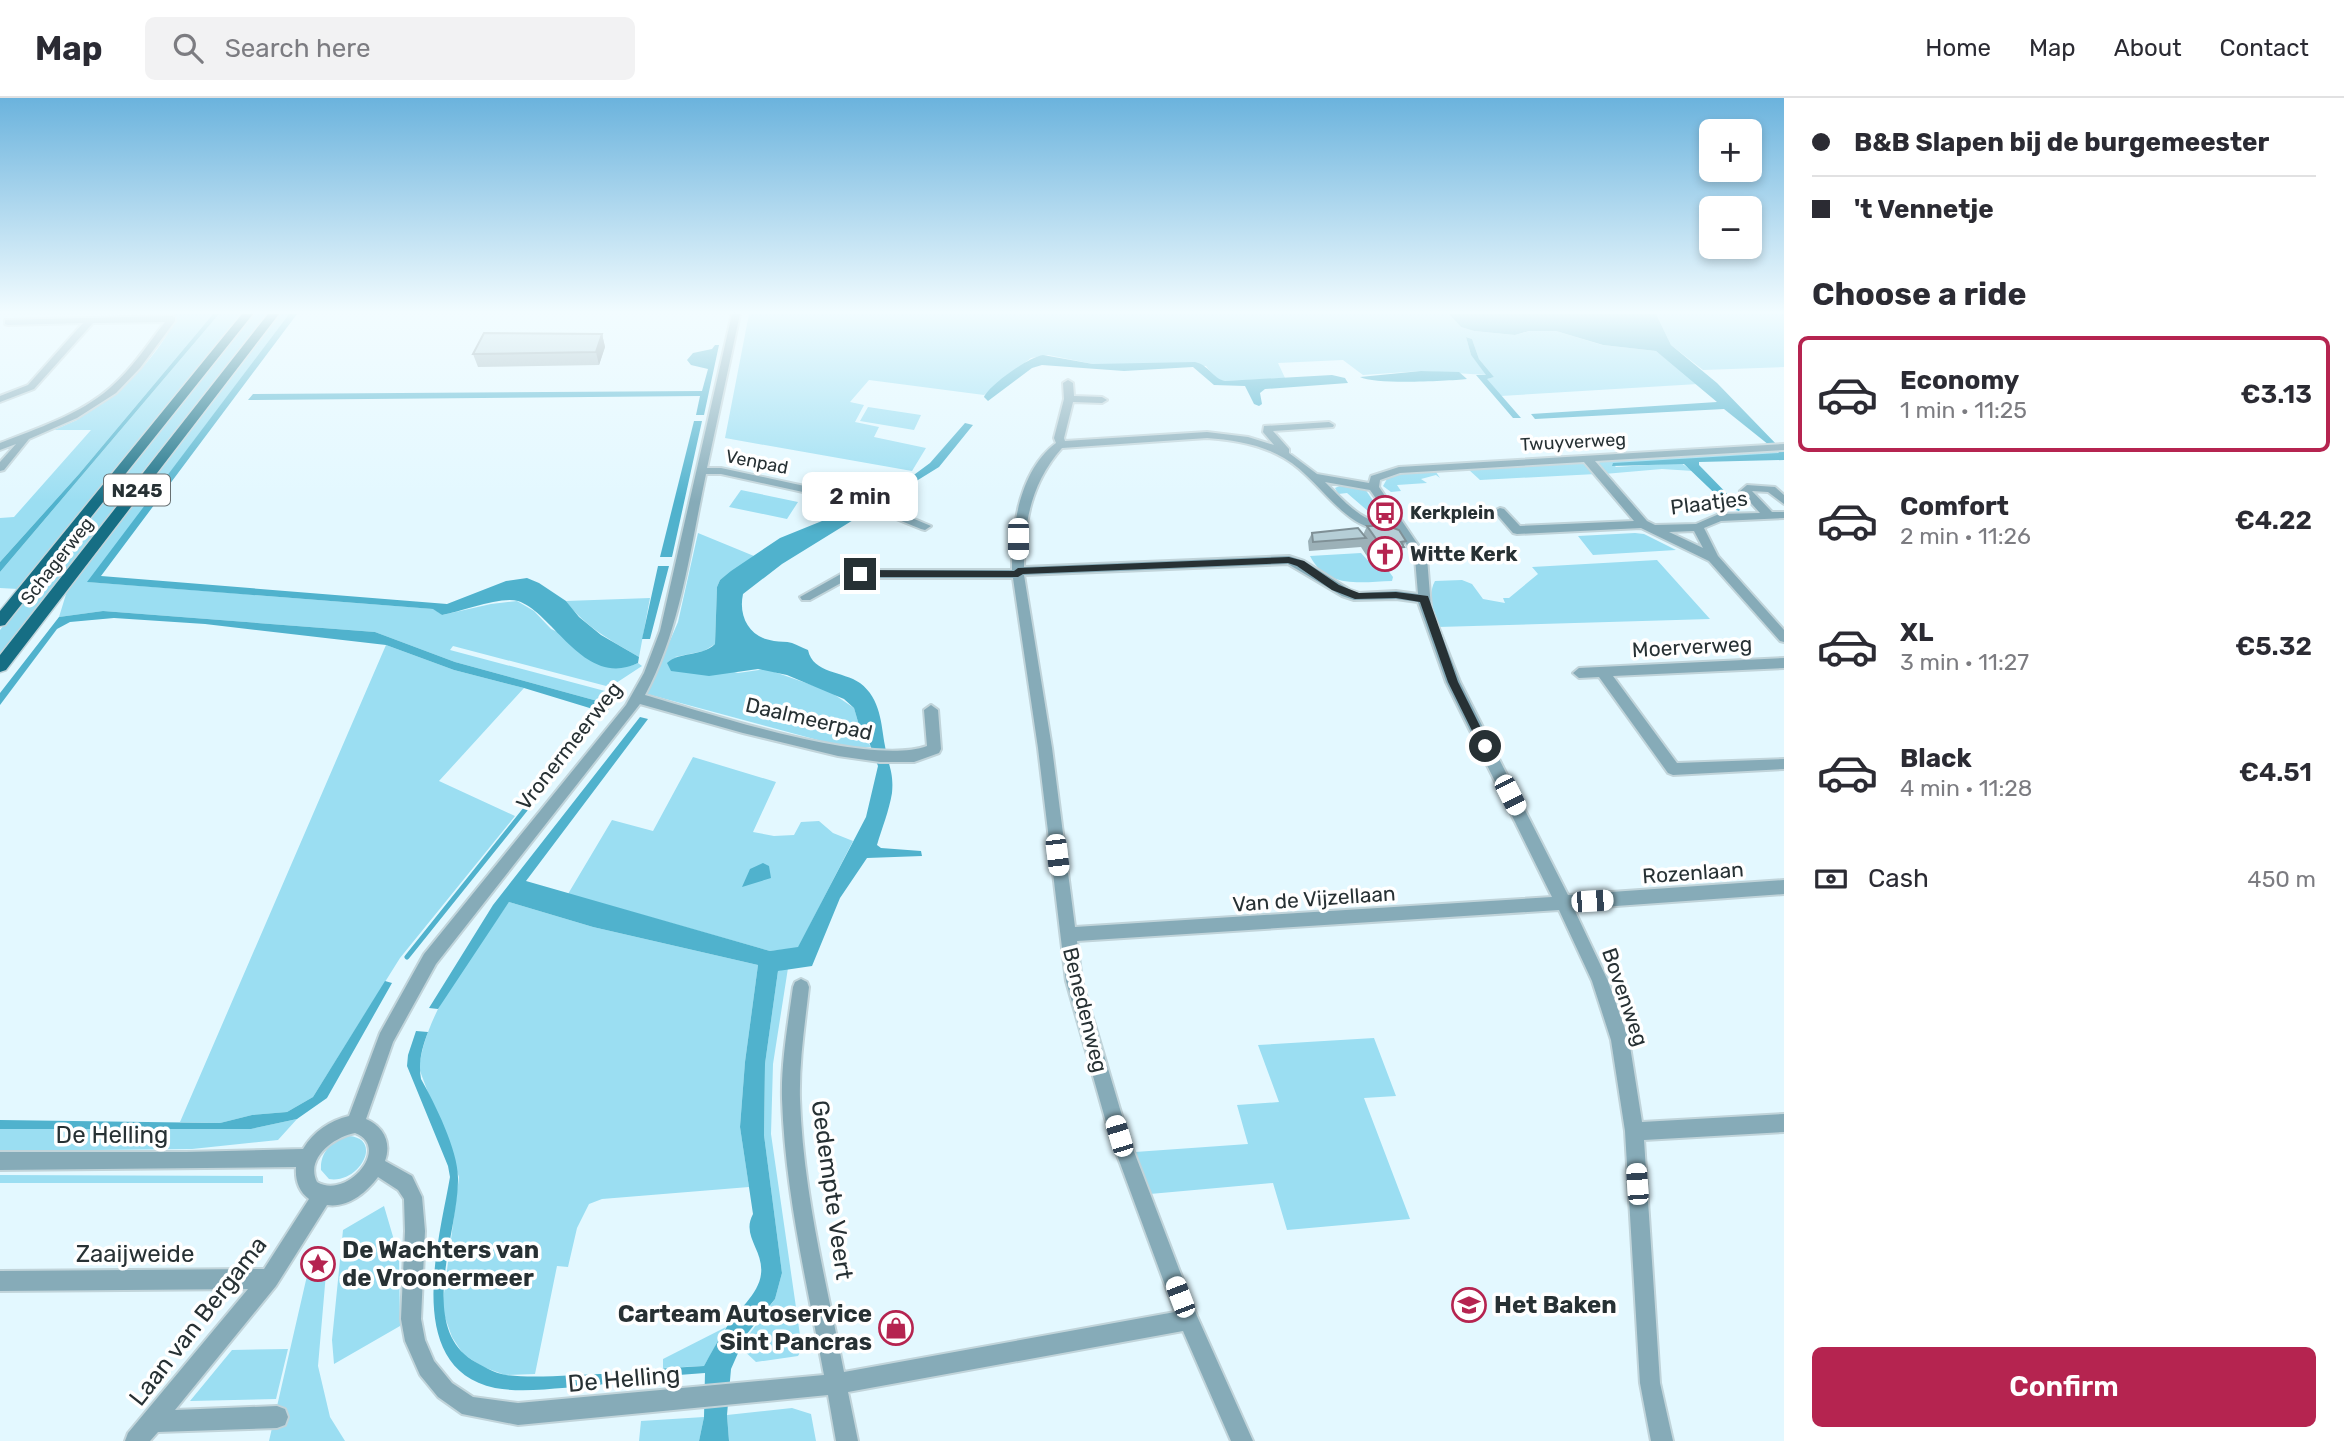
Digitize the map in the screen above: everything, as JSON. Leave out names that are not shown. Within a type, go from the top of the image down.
[{"type":"main road","name":"Schagerweg","points":[[0,621],[197,377]]},
{"type":"main road","name":"Schagerweg","points":[[0,666],[225,377]]},
{"type":"street","points":[[0,399],[32,387],[41,377]]},
{"type":"street","points":[[0,446],[87,410],[129,377]]},
{"type":"street","name":"Vronermeerweg","points":[[355,1124],[386,1039],[430,959],[637,698],[666,631],[723,377]]},
{"type":"street","points":[[1068,383],[1069,400],[1059,438],[1062,445],[1220,434],[1251,440],[1290,458],[1317,477],[1366,523],[1382,528],[1401,527]]},
{"type":"street","points":[[1069,400],[1102,400]]},
{"type":"street","points":[[1290,458],[1268,432],[1268,428],[1329,425]]},
{"type":"street","points":[[0,468],[26,440],[24,436]]},
{"type":"street","name":"Benedenweg","points":[[1062,445],[1052,450],[1040,466],[1027,496],[1018,539],[1018,573],[1045,748],[1076,991],[1119,1136],[1188,1320],[1242,1441]]},
{"type":"street","name":"Twuyverweg","points":[[1374,487],[1379,475],[1399,470],[1779,448]]},
{"type":"street","points":[[1587,459],[1648,526],[1713,558]]},
{"type":"street","name":"Venpad","points":[[703,471],[721,471],[870,504],[925,526]]},
{"type":"street","points":[[1317,477],[1374,487],[1401,527]]},
{"type":"street","name":"Plaatjes","points":[[1769,516],[1745,491],[1747,488],[1771,489],[1784,501]]},
{"type":"street","name":"Plaatjes","points":[[1500,511],[1517,530],[1698,527],[1719,518],[1784,515]]},
{"type":"street","name":"Bovenweg","points":[[1401,527],[1421,558],[1424,599],[1460,697],[1600,981],[1619,1040],[1634,1131],[1650,1383],[1662,1441]]},
{"type":"street","points":[[1698,527],[1713,558],[1784,638]]},
{"type":"street","points":[[806,597],[838,578],[852,574],[1018,573],[1289,560],[1358,597],[1396,595],[1424,599]]},
{"type":"street","name":"Moerverweg","points":[[1579,673],[1784,663]]},
{"type":"street","name":"Moerverweg","points":[[1603,672],[1673,769],[1784,764]]},
{"type":"street","name":"Daalmeerpad","points":[[637,698],[841,752],[892,757],[929,754],[934,748],[931,710]]},
{"type":"street","name":"Rozenlaan","points":[[1564,904],[1784,887]]},
{"type":"street","name":"Van de Vijzellaan","points":[[1067,934],[1564,904]]},
{"type":"street","name":"Gedempte Veert","points":[[801,987],[791,1113],[799,1174],[847,1441]]},
{"type":"street","points":[[1634,1131],[1784,1123]]},
{"type":"street","points":[[355,1124],[368,1127],[376,1136],[379,1149],[375,1165],[362,1183],[352,1190],[341,1195],[315,1193],[306,1182],[308,1158],[314,1147],[332,1130],[355,1124]]},
{"type":"street","name":"De Helling","points":[[0,1161],[308,1158]]},
{"type":"street","name":"De Helling","points":[[375,1165],[405,1183],[413,1198],[415,1231],[412,1331],[427,1368],[457,1399],[469,1407],[483,1410],[518,1415],[837,1384],[1188,1320]]},
{"type":"street","name":"Laan van Bergama","points":[[136,1441],[270,1279],[322,1195]]},
{"type":"street","name":"Zaaijweide","points":[[0,1281],[270,1279]]},
{"type":"street","points":[[153,1422],[277,1417]]},
{"type":"shaded area","points":[[161,377],[79,474],[0,562],[0,518],[14,517],[91,430],[54,430],[77,420],[74,418],[105,400],[132,378]]},
{"type":"shaded area","points":[[161,377],[166,377],[0,572],[0,562],[79,474]]},
{"type":"shaded area","points":[[166,377],[190,377],[18,589],[0,588],[0,572]]},
{"type":"shaded area","points":[[203,377],[220,377],[0,656],[0,630]]},
{"type":"shaded area","points":[[231,377],[242,377],[88,582],[434,609],[442,615],[517,601],[534,611],[551,629],[631,666],[638,663],[642,666],[610,687],[453,646],[450,650],[620,695],[612,705],[455,662],[375,632],[103,611],[59,617],[67,591]]},
{"type":"shaded area","points":[[242,377],[250,377],[101,576],[447,604],[506,581],[527,578],[566,601],[579,617],[601,635],[639,657],[638,663],[619,668],[602,666],[586,658],[531,608],[518,601],[491,602],[442,615],[433,609],[87,582]]},
{"type":"shaded area","points":[[706,377],[712,377],[704,415],[696,415],[700,396],[248,400],[253,394],[702,391]]},
{"type":"shaded area","points":[[737,377],[1007,377],[984,395],[869,380],[850,402],[864,405],[855,422],[879,427],[874,437],[926,448],[912,471],[725,438]]},
{"type":"shaded area","points":[[1004,377],[1020,377],[988,401],[984,397]]},
{"type":"shaded area","points":[[1204,377],[1217,377],[1225,381],[1339,377],[1345,378],[1348,383],[1265,389],[1260,393],[1262,404],[1259,406],[1254,404],[1245,386],[1214,385]]},
{"type":"shaded area","points":[[1214,377],[1285,378],[1225,381]]},
{"type":"shaded area","points":[[1360,377],[1464,377],[1467,379],[1395,382]]},
{"type":"shaded area","points":[[1477,377],[1494,377],[1487,379],[1521,418],[1513,418]]},
{"type":"shaded area","points":[[1687,377],[1709,377],[1784,452],[1784,460],[1699,462],[1741,508],[1739,511],[1730,508],[1684,464],[1612,466],[1613,463],[1779,453],[1724,409],[1535,419],[1531,414],[1717,402]]},
{"type":"shaded area","points":[[1689,377],[1698,384],[1501,396],[1486,379]]},
{"type":"shaded area","points":[[868,407],[921,415],[914,430],[860,421]]},
{"type":"shaded area","points":[[694,421],[702,421],[672,557],[660,557]]},
{"type":"shaded area","points":[[965,423],[973,425],[939,467],[782,564],[743,594],[744,618],[758,636],[790,642],[808,650],[811,658],[822,668],[853,679],[867,689],[876,704],[881,721],[892,786],[877,845],[881,848],[921,851],[922,856],[867,858],[840,898],[812,966],[778,971],[765,1064],[764,1135],[782,1273],[775,1299],[746,1335],[731,1369],[727,1415],[729,1441],[699,1441],[704,1417],[705,1373],[652,1377],[653,1369],[704,1366],[726,1328],[752,1296],[761,1274],[761,1265],[750,1229],[753,1214],[740,1127],[745,1062],[758,965],[593,927],[509,902],[438,1009],[429,1008],[493,905],[640,717],[648,719],[526,881],[770,951],[798,947],[866,817],[878,766],[869,742],[861,732],[854,708],[844,699],[787,675],[758,669],[709,676],[671,671],[667,663],[678,657],[704,651],[715,644],[717,587],[720,580],[731,571],[780,538],[859,506],[907,480],[930,463]]},
{"type":"shaded area","points":[[1777,451],[1779,455],[1613,464],[1616,467],[1681,463],[1693,471],[1662,469],[1604,474],[1597,464],[1603,460]]},
{"type":"shaded area","points":[[1578,462],[1587,465],[1596,474],[1480,480],[1468,469]]},
{"type":"shaded area","points":[[1436,472],[1440,478],[1436,475],[1421,479],[1427,483],[1397,485],[1401,491],[1391,492],[1383,486],[1387,479],[1399,474]]},
{"type":"shaded area","points":[[1342,485],[1365,489],[1387,521],[1379,523],[1371,520],[1376,518],[1347,493],[1338,494],[1335,488]]},
{"type":"shaded area","points":[[741,490],[798,502],[787,519],[729,507]]},
{"type":"shaded area","points":[[698,533],[754,556],[720,580],[717,587],[715,644],[704,651],[675,657],[738,673],[766,669],[829,691],[854,708],[861,732],[871,747],[840,746],[647,694],[678,622]]},
{"type":"shaded area","points":[[1644,534],[1676,550],[1593,555],[1578,536]]},
{"type":"shaded area","points":[[1361,553],[1374,567],[1385,566],[1393,577],[1392,581],[1356,582],[1335,579],[1317,567],[1310,556]]},
{"type":"shaded area","points":[[1657,560],[1710,619],[1438,627],[1433,610],[1431,598],[1435,581],[1462,580],[1472,584],[1483,599],[1505,603],[1503,598],[1509,598],[1538,574],[1532,567]]},
{"type":"shaded area","points":[[658,566],[669,566],[650,639],[642,639]]},
{"type":"shaded area","points":[[650,598],[639,657],[590,626],[566,601]]},
{"type":"shaded area","points":[[103,611],[375,632],[455,662],[612,705],[606,713],[454,670],[386,645],[205,624],[114,618],[70,622],[57,629],[0,705],[0,693],[59,617]]},
{"type":"shaded area","points":[[386,645],[454,670],[524,688],[439,781],[515,816],[400,958],[313,1097],[287,1112],[252,1115],[220,1123],[180,1122]]},
{"type":"shaded area","points":[[693,757],[776,782],[753,832],[774,836],[794,835],[801,822],[819,821],[833,833],[853,841],[798,948],[770,951],[568,894],[612,820],[653,831]]},
{"type":"shaded area","points":[[763,863],[769,866],[771,878],[742,887],[750,869]]},
{"type":"shaded area","points":[[509,902],[593,927],[758,965],[745,1062],[740,1127],[749,1187],[602,1199],[589,1204],[577,1228],[568,1267],[557,1266],[535,1374],[505,1375],[483,1367],[463,1354],[452,1337],[442,1309],[459,1177],[419,1068],[424,1045],[442,1001]]},
{"type":"shaded area","points":[[788,968],[773,1064],[771,1134],[802,1349],[798,1356],[756,1362],[740,1347],[775,1299],[782,1273],[764,1135],[765,1064],[778,971]]},
{"type":"shaded area","points":[[385,981],[392,983],[327,1098],[297,1119],[251,1129],[0,1129],[0,1120],[220,1123],[252,1115],[287,1112],[313,1097]]},
{"type":"shaded area","points":[[416,1031],[428,1032],[421,1055],[421,1079],[445,1127],[457,1167],[457,1200],[445,1275],[444,1301],[447,1324],[456,1344],[472,1360],[502,1374],[530,1377],[608,1374],[607,1384],[536,1390],[495,1388],[466,1376],[447,1356],[437,1329],[433,1299],[439,1234],[450,1177],[448,1166],[407,1066]]},
{"type":"shaded area","points":[[1374,1038],[1396,1096],[1364,1098],[1410,1219],[1287,1230],[1273,1183],[1150,1194],[1135,1152],[1248,1144],[1237,1105],[1279,1102],[1258,1045]]},
{"type":"shaded area","points":[[297,1119],[278,1140],[192,1149],[0,1151],[0,1129],[251,1129]]},
{"type":"shaded area","points":[[349,1136],[359,1139],[365,1145],[363,1160],[350,1175],[329,1179],[321,1170],[325,1152],[337,1140]]},
{"type":"shaded area","points":[[0,1175],[263,1176],[263,1183],[0,1183]]},
{"type":"shaded area","points":[[384,1206],[399,1257],[400,1326],[334,1364],[332,1340],[343,1230]]},
{"type":"shaded area","points":[[328,1250],[318,1366],[330,1417],[345,1441],[269,1441],[312,1254]]},
{"type":"shaded area","points":[[726,1327],[704,1366],[663,1368],[663,1359]]},
{"type":"shaded area","points":[[288,1349],[276,1399],[190,1401],[232,1350]]},
{"type":"shaded area","points":[[792,1408],[811,1414],[816,1441],[729,1441],[727,1415]]},
{"type":"shaded area","points":[[704,1417],[699,1441],[639,1441],[641,1421]]},
{"type":"building","points":[[1367,526],[1388,526],[1399,530],[1406,541],[1401,542],[1404,547],[1389,548],[1385,542],[1379,543]]},
{"type":"building","points":[[1358,528],[1366,538],[1313,542],[1312,533]]},
{"type":"waterway","points":[[407,957],[528,806]]},
{"type":"place","name":"Kerkplein","points":[[1385,513]]},
{"type":"place","name":"Witte Kerk","points":[[1385,554]]},
{"type":"place","name":"De Wachters van de Vroonermeer","points":[[318,1264]]},
{"type":"place","name":"Het Baken","points":[[1469,1305]]},
{"type":"place","name":"Carteam Autoservice Sint Pancras","points":[[896,1328]]},
{"type":"route","points":[[860,574],[1018,574],[1018,571],[1289,560],[1346,593],[1358,597],[1396,595],[1424,599],[1453,682],[1485,746]]}]
